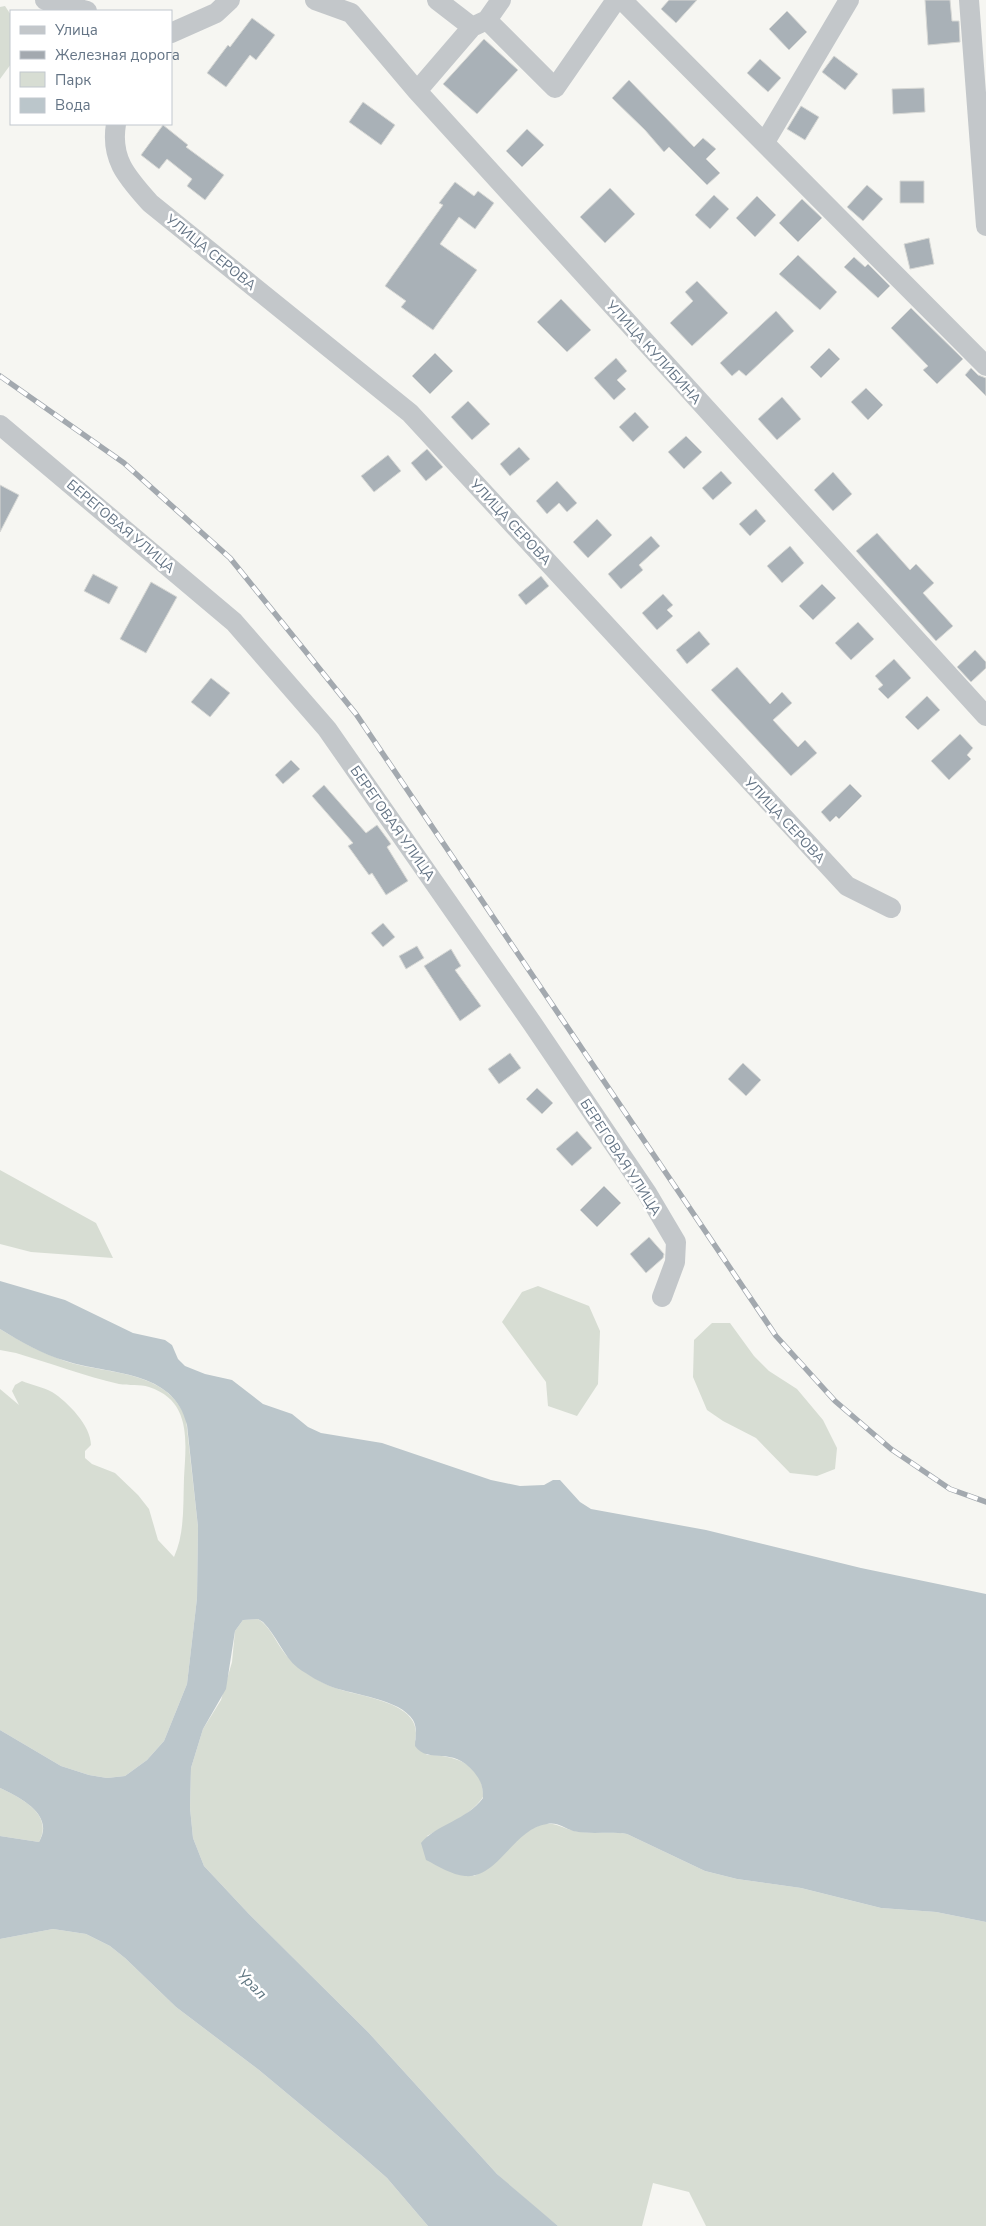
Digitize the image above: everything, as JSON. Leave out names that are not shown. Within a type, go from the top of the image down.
[{"type":"street","points":[[45,0],[83,10]]},
{"type":"street","points":[[172,33],[216,13],[230,0]]},
{"type":"street","name":"УЛИЦА КУЛИБИНА","points":[[315,0],[352,13],[417,91],[986,716]]},
{"type":"street","points":[[437,0],[479,24],[554,88],[616,0]]},
{"type":"street","points":[[417,91],[501,0]]},
{"type":"street","points":[[622,0],[986,366]]},
{"type":"street","points":[[765,142],[849,0]]},
{"type":"street","points":[[969,0],[986,226]]},
{"type":"street","name":"УЛИЦА СЕРОВА","points":[[116,125],[115,152],[125,174],[150,203],[410,412],[847,886],[891,908]]},
{"type":"street","name":"БЕРЕГОВАЯ УЛИЦА","points":[[0,425],[234,622],[327,729],[532,1023],[647,1193],[676,1242],[675,1262],[662,1297]]},
{"type":"green space","points":[[5,6],[10,14],[10,65],[0,79],[0,7]]},
{"type":"green space","points":[[0,1170],[96,1223],[113,1258],[31,1252],[0,1244]]},
{"type":"green space","points":[[538,1286],[589,1306],[600,1331],[598,1384],[577,1416],[548,1406],[546,1382],[502,1322],[522,1292]]},
{"type":"green space","points":[[712,1323],[730,1323],[754,1356],[769,1371],[797,1389],[823,1420],[837,1448],[835,1469],[817,1476],[790,1473],[756,1438],[723,1421],[707,1410],[693,1377],[694,1340]]},
{"type":"green space","points":[[0,1329],[32,1347],[65,1361],[134,1376],[151,1382],[165,1391],[177,1403],[186,1419],[198,1527],[197,1598],[187,1684],[164,1741],[147,1760],[125,1776],[107,1778],[89,1775],[61,1766],[0,1730],[0,1389],[19,1405],[12,1391],[15,1385],[22,1381],[49,1390],[65,1402],[83,1423],[90,1438],[91,1445],[85,1451],[85,1458],[92,1464],[115,1473],[138,1495],[149,1509],[158,1540],[174,1557],[178,1548],[183,1518],[185,1437],[183,1424],[173,1402],[163,1393],[149,1387],[123,1385],[106,1381],[16,1353],[0,1350]]},
{"type":"green space","points":[[258,1619],[270,1631],[286,1655],[306,1673],[330,1686],[370,1697],[399,1708],[409,1716],[415,1727],[415,1740],[427,1755],[437,1755],[457,1760],[473,1769],[482,1786],[483,1797],[465,1815],[427,1836],[474,1876],[491,1866],[530,1830],[545,1824],[551,1824],[573,1831],[627,1834],[705,1871],[737,1879],[801,1888],[881,1908],[936,1912],[986,1922],[986,2226],[706,2226],[689,2192],[653,2183],[642,2226],[558,2226],[537,2209],[497,2174],[368,2032],[248,1913],[204,1866],[193,1838],[190,1808],[191,1768],[203,1729],[221,1700],[232,1662],[235,1631],[243,1620]]},
{"type":"green space","points":[[0,1788],[26,1802],[39,1815],[42,1823],[42,1832],[39,1842],[0,1836]]},
{"type":"green space","points":[[53,1929],[86,1934],[110,1946],[176,2007],[259,2070],[361,2155],[387,2178],[428,2226],[0,2226],[0,1939]]},
{"type":"water","name":"Урал","points":[[0,1281],[65,1300],[133,1333],[165,1340],[172,1345],[178,1359],[185,1366],[205,1374],[232,1380],[263,1404],[292,1414],[308,1427],[321,1433],[382,1443],[491,1480],[520,1486],[544,1485],[553,1480],[560,1480],[580,1502],[591,1509],[706,1530],[861,1568],[986,1594],[986,1922],[936,1912],[881,1908],[801,1888],[737,1879],[705,1871],[627,1834],[580,1832],[554,1824],[535,1828],[525,1834],[497,1862],[477,1875],[465,1876],[450,1872],[426,1860],[421,1843],[435,1831],[469,1812],[483,1798],[481,1784],[474,1772],[457,1759],[427,1754],[415,1746],[415,1723],[407,1713],[398,1707],[387,1702],[332,1687],[315,1679],[293,1663],[263,1622],[258,1619],[243,1620],[235,1631],[226,1689],[203,1729],[191,1768],[190,1808],[193,1838],[204,1866],[248,1913],[368,2032],[497,2174],[558,2226],[428,2226],[387,2178],[361,2155],[259,2070],[176,2007],[110,1946],[86,1934],[53,1929],[0,1939],[0,1836],[39,1842],[43,1832],[43,1824],[39,1816],[26,1802],[0,1788],[0,1730],[61,1766],[89,1775],[107,1778],[125,1776],[147,1760],[164,1741],[187,1684],[197,1598],[198,1527],[187,1425],[180,1407],[169,1393],[138,1377],[83,1365],[49,1355],[0,1329]]},
{"type":"building","points":[[669,0],[697,0],[676,23],[661,9]]},
{"type":"building","points":[[925,0],[950,0],[952,21],[959,21],[960,42],[928,45]]},
{"type":"building","points":[[787,11],[807,32],[789,50],[769,29]]},
{"type":"building","points":[[252,18],[275,35],[256,60],[250,55],[226,87],[207,73]]},
{"type":"building","points":[[484,39],[518,70],[477,114],[443,84]]},
{"type":"building","points":[[834,56],[858,74],[845,90],[822,72]]},
{"type":"building","points":[[760,59],[781,78],[768,92],[747,73]]},
{"type":"building","points":[[629,80],[694,147],[703,138],[716,149],[706,159],[720,173],[707,185],[669,147],[664,152],[645,130],[612,98]]},
{"type":"building","points":[[924,88],[925,112],[893,114],[892,89]]},
{"type":"building","points":[[363,102],[395,125],[381,145],[349,122]]},
{"type":"building","points":[[801,106],[819,117],[805,140],[787,129]]},
{"type":"building","points":[[163,125],[188,145],[186,147],[224,175],[205,200],[187,186],[192,179],[167,159],[159,169],[141,155]]},
{"type":"building","points":[[527,129],[544,145],[522,167],[506,151]]},
{"type":"building","points":[[900,181],[924,181],[924,203],[900,203]]},
{"type":"building","points":[[455,182],[474,196],[478,191],[494,203],[475,229],[459,217],[440,244],[477,270],[433,330],[401,307],[406,301],[385,286],[443,205],[439,203]]},
{"type":"building","points":[[867,185],[883,199],[863,221],[847,207]]},
{"type":"building","points":[[610,188],[635,214],[605,243],[580,217]]},
{"type":"building","points":[[714,195],[729,209],[710,229],[695,215]]},
{"type":"building","points":[[757,196],[776,215],[755,237],[736,218]]},
{"type":"building","points":[[802,199],[822,218],[798,242],[779,223]]},
{"type":"building","points":[[929,238],[934,264],[910,269],[904,244]]},
{"type":"building","points":[[798,255],[837,292],[820,310],[779,274]]},
{"type":"building","points":[[854,257],[865,267],[868,264],[890,286],[878,298],[844,267]]},
{"type":"building","points":[[697,281],[728,313],[692,346],[670,323],[693,301],[685,292]]},
{"type":"building","points":[[561,299],[591,330],[567,352],[537,322]]},
{"type":"building","points":[[911,308],[963,359],[937,384],[923,370],[928,366],[891,328]]},
{"type":"building","points":[[776,311],[794,331],[746,376],[739,370],[732,376],[720,363]]},
{"type":"building","points":[[829,348],[840,359],[821,378],[810,367]]},
{"type":"building","points":[[435,353],[453,371],[430,394],[412,376]]},
{"type":"building","points":[[616,358],[627,371],[617,380],[626,389],[614,400],[594,378]]},
{"type":"building","points":[[971,368],[978,375],[986,378],[986,396],[965,375]]},
{"type":"building","points":[[866,388],[883,405],[868,420],[851,402]]},
{"type":"building","points":[[782,397],[801,419],[777,440],[758,419]]},
{"type":"building","points":[[468,401],[490,424],[472,440],[451,417]]},
{"type":"building","points":[[635,412],[649,427],[633,442],[619,427]]},
{"type":"building","points":[[686,436],[702,452],[684,469],[668,452]]},
{"type":"building","points":[[519,447],[530,459],[510,476],[500,464]]},
{"type":"building","points":[[427,449],[443,467],[426,481],[411,463]]},
{"type":"building","points":[[388,455],[401,471],[374,492],[361,476]]},
{"type":"building","points":[[721,471],[732,483],[713,500],[702,488]]},
{"type":"building","points":[[833,472],[852,494],[833,511],[814,490]]},
{"type":"building","points":[[557,481],[577,503],[567,512],[559,503],[547,514],[536,501]]},
{"type":"building","points":[[0,485],[19,495],[0,532]]},
{"type":"building","points":[[756,509],[766,521],[750,536],[739,524]]},
{"type":"building","points":[[597,519],[612,535],[588,558],[573,542]]},
{"type":"building","points":[[877,533],[910,570],[916,564],[934,583],[923,593],[953,626],[936,641],[856,551]]},
{"type":"building","points":[[651,536],[660,546],[639,565],[643,570],[621,589],[608,574]]},
{"type":"building","points":[[790,546],[804,563],[782,583],[767,566]]},
{"type":"building","points":[[93,574],[118,587],[109,604],[84,591]]},
{"type":"building","points":[[541,576],[549,586],[526,605],[518,595]]},
{"type":"building","points":[[151,582],[177,597],[146,653],[120,639]]},
{"type":"building","points":[[822,584],[836,598],[813,620],[799,606]]},
{"type":"building","points":[[663,594],[673,605],[667,610],[673,616],[657,630],[642,613]]},
{"type":"building","points":[[858,622],[874,639],[851,660],[835,643]]},
{"type":"building","points":[[699,631],[710,644],[687,664],[676,650]]},
{"type":"building","points":[[975,650],[986,662],[986,668],[971,682],[957,667]]},
{"type":"building","points":[[894,659],[911,678],[888,699],[878,689],[883,685],[875,676]]},
{"type":"building","points":[[737,667],[770,704],[782,692],[792,703],[773,720],[798,747],[805,740],[817,753],[791,776],[711,690]]},
{"type":"building","points":[[211,678],[230,693],[210,717],[191,702]]},
{"type":"building","points":[[927,696],[940,710],[918,730],[905,717]]},
{"type":"building","points":[[960,734],[973,748],[967,755],[971,759],[949,780],[931,761]]},
{"type":"building","points":[[291,760],[300,769],[283,784],[275,775]]},
{"type":"building","points":[[850,784],[862,796],[839,819],[836,816],[830,822],[821,812]]},
{"type":"building","points":[[324,785],[366,833],[377,825],[391,844],[387,847],[408,881],[386,895],[372,873],[369,875],[348,846],[353,843],[312,796]]},
{"type":"building","points":[[383,923],[395,937],[383,947],[371,933]]},
{"type":"building","points":[[417,946],[424,958],[406,969],[399,956]]},
{"type":"building","points":[[451,949],[461,966],[455,970],[481,1006],[460,1021],[424,966]]},
{"type":"building","points":[[510,1053],[521,1068],[499,1084],[488,1069]]},
{"type":"building","points":[[743,1063],[761,1080],[746,1096],[728,1079]]},
{"type":"building","points":[[537,1088],[553,1103],[542,1114],[526,1099]]},
{"type":"building","points":[[577,1131],[592,1148],[572,1166],[556,1149]]},
{"type":"building","points":[[604,1186],[621,1203],[597,1227],[580,1210]]},
{"type":"building","points":[[649,1237],[664,1254],[663,1258],[646,1273],[630,1254]]},
{"type":"railway","points":[[0,376],[124,463],[230,558],[356,714],[776,1336],[835,1401],[891,1449],[950,1489],[986,1502]]}]
